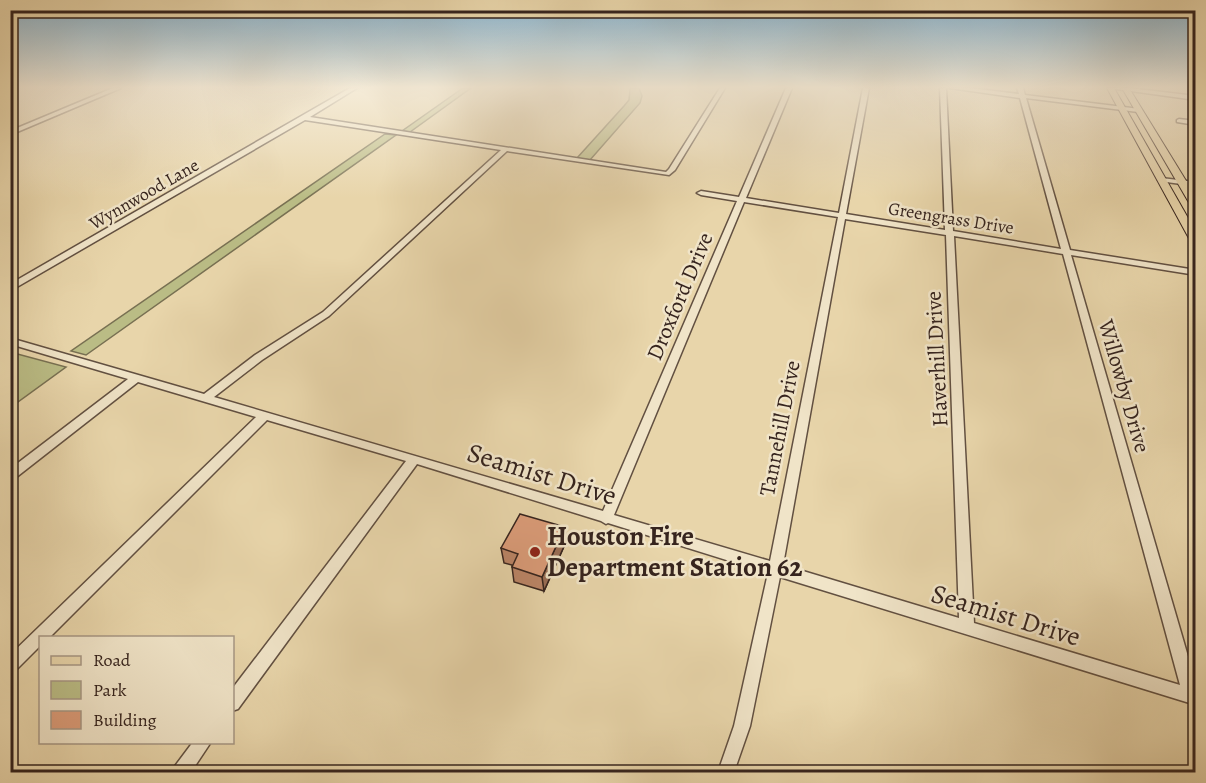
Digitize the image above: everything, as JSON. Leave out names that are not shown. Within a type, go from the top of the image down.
[{"type":"main road","points":[[1130,125],[1161,180],[1190,224],[1196,242]]},
{"type":"main road","points":[[1147,125],[1196,206]]},
{"type":"main road","points":[[1139,140],[1157,142]]},
{"type":"street","points":[[10,132],[28,125]]},
{"type":"street","name":"Wynnwood Lane","points":[[10,288],[295,125]]},
{"type":"street","points":[[347,125],[667,174],[672,170],[700,125]]},
{"type":"street","name":"Droxford Drive","points":[[606,519],[773,125]]},
{"type":"street","name":"Tannehill Drive","points":[[726,772],[742,726],[775,570],[859,125]]},
{"type":"street","name":"Haverhill Drive","points":[[945,125],[967,628]]},
{"type":"street","name":"Willowby Drive","points":[[1030,125],[1193,696]]},
{"type":"street","points":[[206,398],[239,370],[267,351],[301,333],[326,314],[505,150]]},
{"type":"street","points":[[1161,180],[1196,184]]},
{"type":"street","name":"Greengrass Drive","points":[[701,193],[1196,273]]},
{"type":"street","name":"Seamist Drive","points":[[10,340],[414,459],[1193,696]]},
{"type":"street","points":[[10,476],[137,377]]},
{"type":"street","points":[[40,636],[265,415]]},
{"type":"street","points":[[234,700],[414,459]]},
{"type":"street","points":[[10,666],[39,637]]},
{"type":"street","points":[[181,772],[202,744]]},
{"type":"green space","points":[[411,125],[420,125],[410,132],[402,131]]},
{"type":"green space","points":[[607,125],[621,125],[590,160],[577,158]]},
{"type":"green space","points":[[385,134],[396,135],[86,355],[71,351]]},
{"type":"green space","points":[[10,352],[66,367],[11,407]]},
{"type":"building","name":"Houston Fire Department Station 62","points":[[520,514],[565,527],[542,577],[512,567],[518,554],[501,548]]},
{"type":"place","name":"Houston Fire Department Station 62","points":[[535,552]]}]
